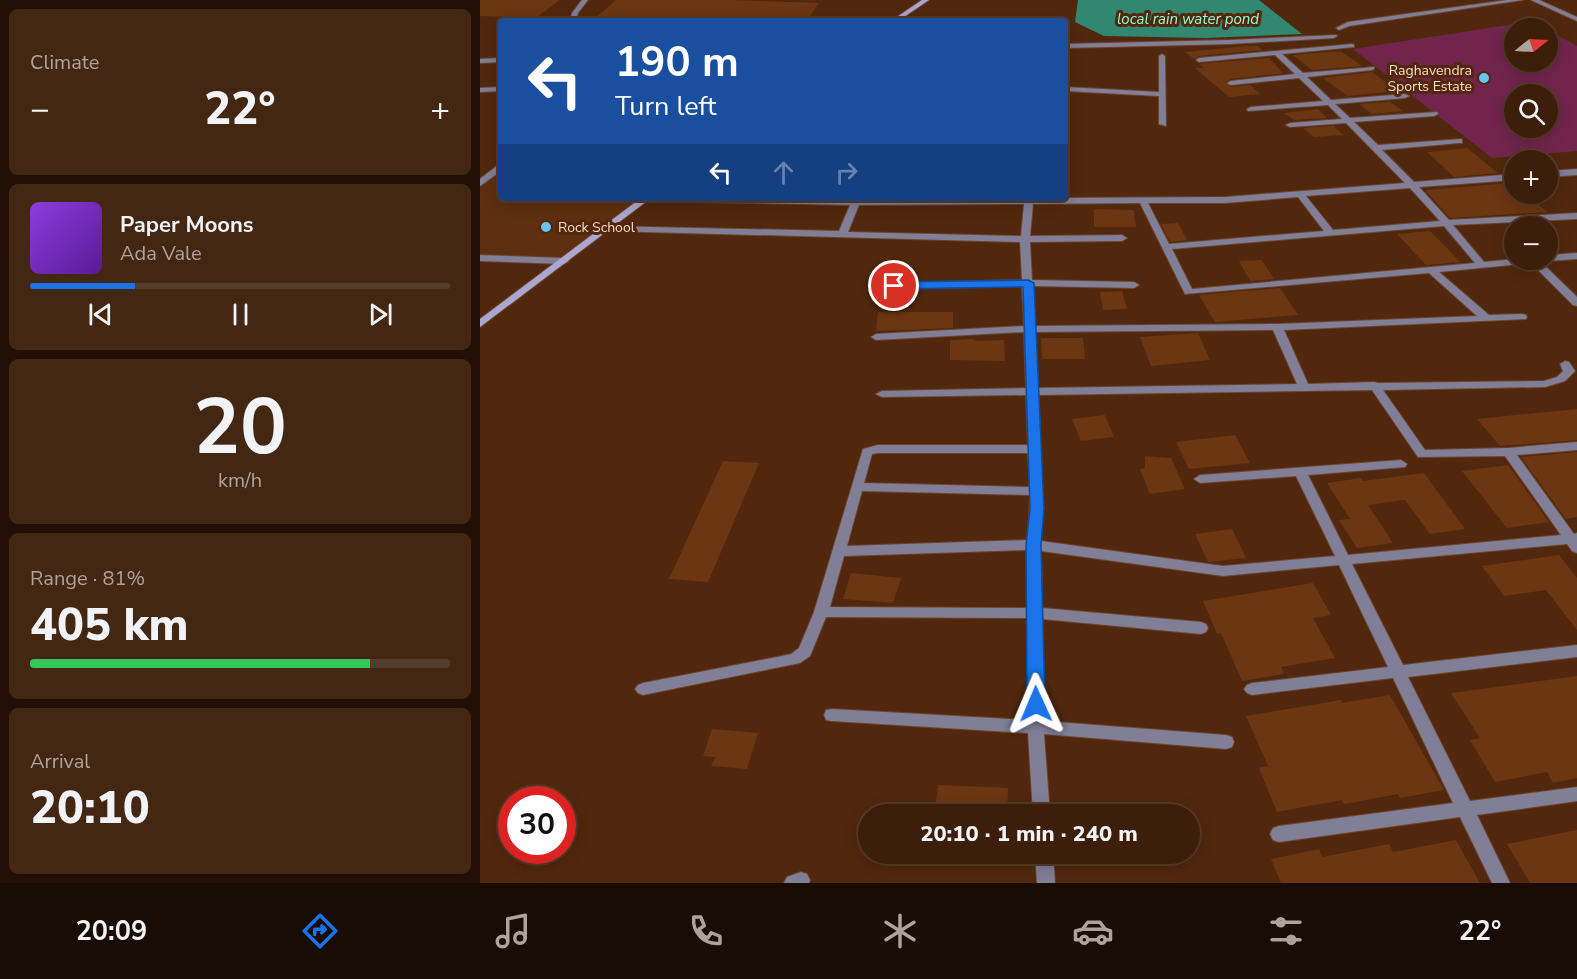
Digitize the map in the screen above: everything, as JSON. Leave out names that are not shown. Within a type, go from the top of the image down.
[{"type":"street","points":[[574,18],[585,0]]},
{"type":"street","points":[[899,18],[926,0]]},
{"type":"street","points":[[1339,28],[1348,24],[1520,0]]},
{"type":"street","points":[[1534,0],[1577,19]]},
{"type":"street","points":[[1547,0],[1577,13]]},
{"type":"street","points":[[1068,46],[1220,43],[1334,36]]},
{"type":"street","points":[[1199,60],[1352,46]]},
{"type":"street","points":[[1277,53],[1349,120],[1448,223],[1481,264]]},
{"type":"street","points":[[1162,56],[1163,124]]},
{"type":"street","points":[[480,61],[498,60]]},
{"type":"street","points":[[1231,83],[1372,68]]},
{"type":"street","points":[[480,90],[498,89]]},
{"type":"street","points":[[1068,89],[1162,94]]},
{"type":"street","points":[[1251,109],[1406,96]]},
{"type":"street","points":[[1290,125],[1434,114]]},
{"type":"street","points":[[1376,148],[1459,141]]},
{"type":"street","points":[[480,183],[498,169]]},
{"type":"street","points":[[1558,173],[1577,172]]},
{"type":"street","points":[[989,201],[1225,200],[1504,178]]},
{"type":"street","points":[[1300,194],[1331,233]]},
{"type":"street","points":[[480,324],[642,201]]},
{"type":"street","points":[[842,234],[856,201]]},
{"type":"street","points":[[1143,201],[1189,292],[1504,262]]},
{"type":"street","points":[[1029,202],[1025,239],[1035,449],[1036,727],[1041,804]]},
{"type":"street","points":[[1167,247],[1448,223],[1577,216]]},
{"type":"street","points":[[608,228],[1025,239],[1122,238]]},
{"type":"street","points":[[1558,257],[1577,256]]},
{"type":"street","points":[[480,258],[564,261]]},
{"type":"street","points":[[1430,269],[1486,318]]},
{"type":"street","points":[[1545,270],[1577,303]]},
{"type":"street","points":[[894,286],[1028,283],[1134,285]]},
{"type":"street","points":[[876,337],[1030,329],[1277,327],[1522,317]]},
{"type":"street","points":[[1277,327],[1304,387]]},
{"type":"street","points":[[882,394],[1545,384],[1561,379],[1569,371],[1565,364]]},
{"type":"street","points":[[1374,386],[1422,454],[1508,452],[1577,446]]},
{"type":"street","points":[[643,689],[795,659],[805,652],[821,612],[867,452],[871,450],[1035,449]]},
{"type":"street","points":[[1508,452],[1575,542]]},
{"type":"street","points":[[1200,478],[1401,464]]},
{"type":"street","points":[[1300,471],[1501,883]]},
{"type":"street","points":[[857,487],[1036,491]]},
{"type":"street","points":[[838,551],[1034,545],[1223,571],[1575,542]]},
{"type":"street","points":[[821,612],[1035,614],[1201,628]]},
{"type":"street","points":[[1252,689],[1577,651]]},
{"type":"street","points":[[832,715],[1036,727],[1226,742]]},
{"type":"street","points":[[1279,834],[1577,794]]},
{"type":"street","points":[[1045,864],[1046,883]]},
{"type":"shaded area","name":"Raghavendra Sports Estate","points":[[1504,26],[1504,72],[1558,72],[1558,36],[1577,46],[1577,151],[1558,153],[1558,150],[1504,150],[1504,157],[1492,158],[1353,49]]},
{"type":"shaded area","name":"Rock School","points":[[498,172],[498,201],[648,201],[570,259],[480,256],[480,187]]},
{"type":"water","name":"local rain water pond","points":[[1078,0],[1259,0],[1302,34],[1206,38],[1104,36],[1075,22]]},
{"type":"building","points":[[480,0],[559,0],[536,18],[480,16]]},
{"type":"building","points":[[616,0],[819,3],[808,18],[595,18]]},
{"type":"building","points":[[1258,46],[1262,50],[1199,56],[1194,59],[1185,52]]},
{"type":"building","points":[[1342,52],[1362,66],[1312,70],[1293,55]]},
{"type":"building","points":[[1269,58],[1283,73],[1231,79],[1225,82],[1231,87],[1250,85],[1260,94],[1229,97],[1195,68],[1204,68],[1199,64]]},
{"type":"building","points":[[1372,72],[1397,91],[1348,96],[1323,78]]},
{"type":"building","points":[[1390,102],[1403,111],[1372,114],[1359,104]]},
{"type":"building","points":[[1318,109],[1327,118],[1294,120],[1284,113]]},
{"type":"building","points":[[1334,126],[1343,135],[1314,137],[1303,128]]},
{"type":"building","points":[[1467,148],[1498,173],[1454,177],[1427,152]]},
{"type":"building","points":[[1504,183],[1504,204],[1537,204],[1548,212],[1450,218],[1425,190]]},
{"type":"building","points":[[1094,209],[1134,210],[1136,227],[1094,227]]},
{"type":"building","points":[[1178,223],[1187,240],[1170,242],[1161,224]]},
{"type":"building","points":[[1430,231],[1460,262],[1426,265],[1397,234]]},
{"type":"building","points":[[1262,260],[1274,279],[1250,281],[1239,261]]},
{"type":"building","points":[[1280,288],[1298,315],[1215,322],[1199,295]]},
{"type":"building","points":[[1122,291],[1127,309],[1103,310],[1100,292]]},
{"type":"building","points":[[878,312],[953,312],[953,328],[876,331]]},
{"type":"building","points":[[1198,333],[1210,360],[1151,366],[1140,337]]},
{"type":"building","points":[[1041,338],[1083,338],[1085,359],[1042,359]]},
{"type":"building","points":[[974,339],[975,341],[1004,340],[1005,361],[950,360],[950,340]]},
{"type":"building","points":[[1577,409],[1577,440],[1500,446],[1477,419]]},
{"type":"building","points":[[1105,415],[1114,437],[1081,441],[1072,419]]},
{"type":"building","points":[[1235,435],[1250,463],[1189,469],[1176,442]]},
{"type":"building","points":[[1577,452],[1577,517],[1566,519],[1521,457]]},
{"type":"building","points":[[1145,456],[1171,458],[1185,489],[1150,494],[1140,469],[1145,468]]},
{"type":"building","points":[[723,461],[759,463],[708,582],[669,579]]},
{"type":"building","points":[[1508,465],[1549,522],[1507,528],[1462,471]]},
{"type":"building","points":[[1424,473],[1465,529],[1430,534],[1405,500],[1368,505],[1393,543],[1357,548],[1339,520],[1350,519],[1327,483]]},
{"type":"building","points":[[1232,529],[1246,558],[1208,562],[1195,534]]},
{"type":"building","points":[[1559,555],[1577,578],[1577,630],[1546,590],[1504,596],[1482,566]]},
{"type":"building","points":[[851,573],[901,578],[893,603],[843,599]]},
{"type":"building","points":[[1313,583],[1331,615],[1313,618],[1335,658],[1281,667],[1284,674],[1242,681],[1221,633],[1217,634],[1203,601]]},
{"type":"building","points":[[1577,676],[1577,778],[1553,783],[1547,772],[1495,782],[1470,740],[1480,738],[1451,693]]},
{"type":"building","points":[[1390,695],[1444,790],[1400,798],[1398,794],[1344,804],[1342,800],[1277,812],[1259,768],[1268,766],[1246,716],[1341,700],[1342,703]]},
{"type":"building","points":[[712,729],[758,733],[747,769],[711,766],[715,757],[703,756]]},
{"type":"building","points":[[938,785],[1008,788],[1007,804],[936,804]]},
{"type":"building","points":[[1577,830],[1577,883],[1530,883],[1507,844]]},
{"type":"building","points":[[1456,840],[1480,883],[1281,883],[1271,859],[1319,849],[1322,857],[1389,844],[1393,852]]},
{"type":"place","name":"Raghavendra Sports Estate","points":[[1484,78]]},
{"type":"place","name":"Rock School","points":[[546,227]]},
{"type":"route","points":[[894,286],[1028,283],[1037,509],[1034,545],[1036,704]]}]
